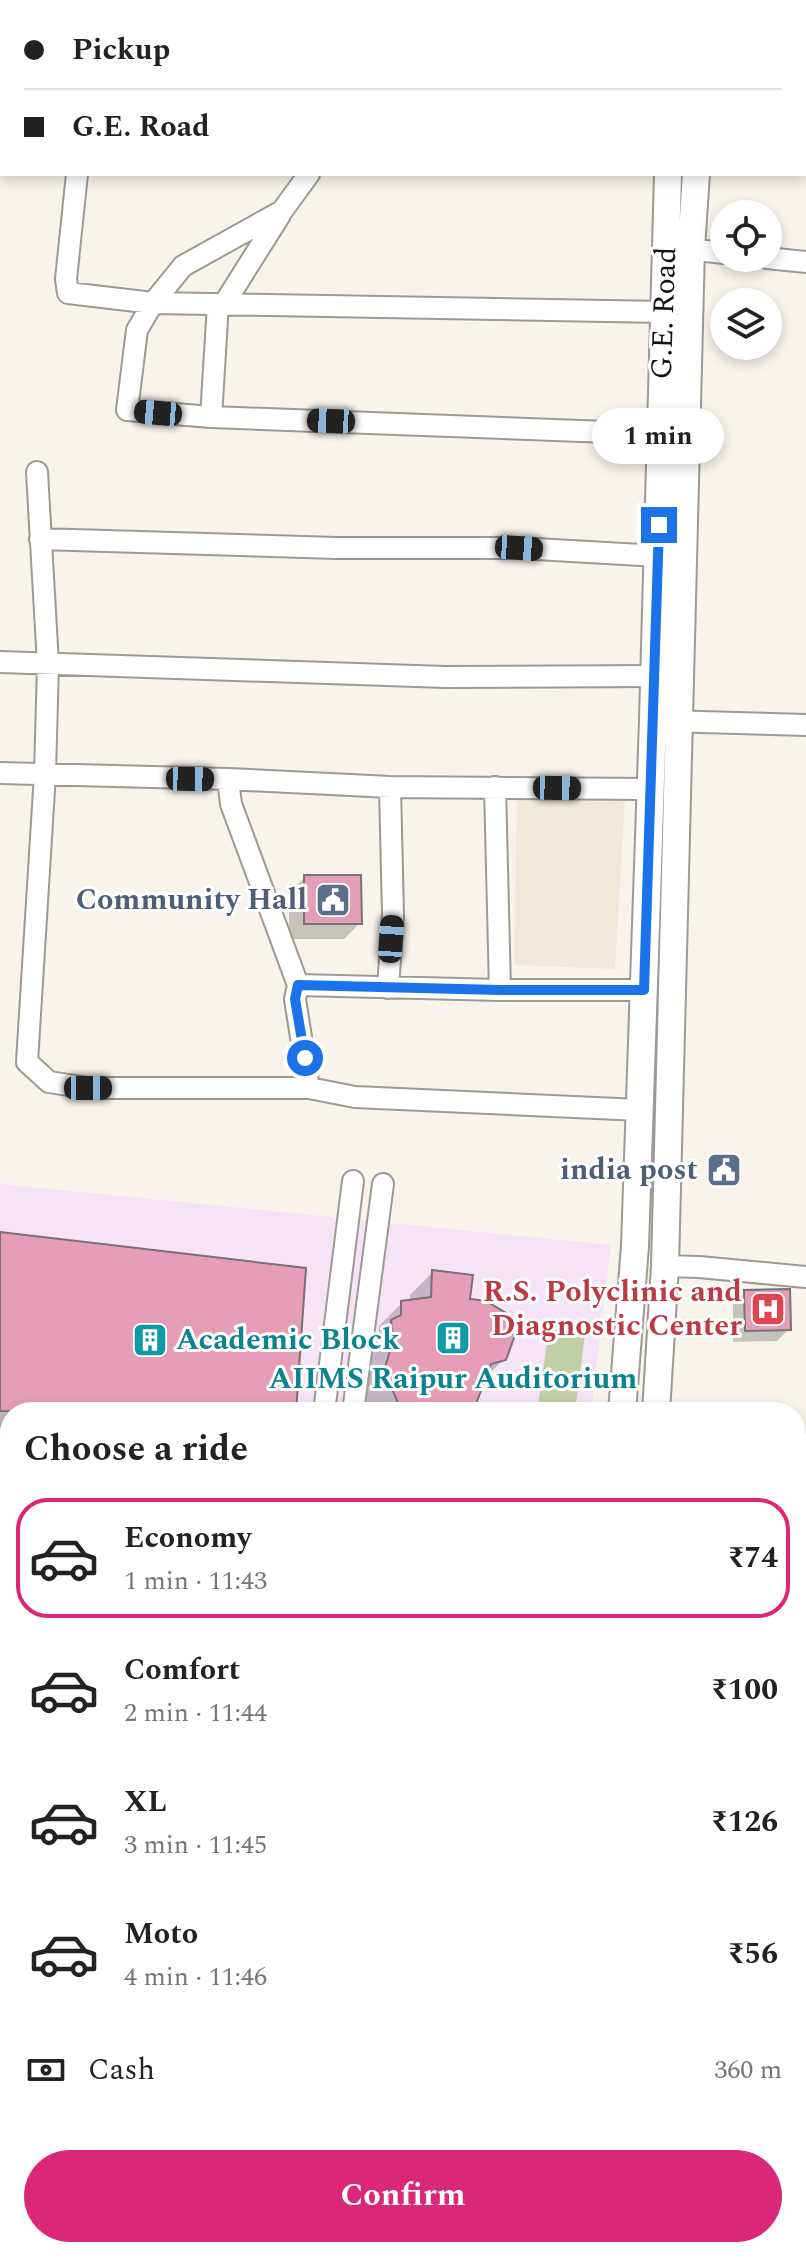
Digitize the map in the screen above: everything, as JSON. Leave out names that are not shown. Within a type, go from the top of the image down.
[{"type":"main road","name":"G.E. Road","points":[[623,1402],[635,1246],[664,312],[679,248],[668,176]]},
{"type":"main road","points":[[657,1402],[665,1266],[680,723],[679,248],[696,176]]},
{"type":"street","points":[[77,176],[66,279],[68,293],[153,303],[664,312]]},
{"type":"street","points":[[211,417],[221,304],[308,176]]},
{"type":"street","points":[[282,211],[183,266],[153,303],[137,330],[127,410],[211,417],[661,434]]},
{"type":"street","points":[[679,248],[710,251]]},
{"type":"street","points":[[782,260],[806,262]]},
{"type":"street","points":[[37,472],[48,664],[45,774],[27,1062],[49,1082],[88,1088],[309,1088],[355,1097],[640,1110]]},
{"type":"street","points":[[40,539],[337,548],[519,548],[658,556]]},
{"type":"street","points":[[0,662],[445,677],[654,676]]},
{"type":"street","points":[[653,720],[806,725]]},
{"type":"street","points":[[0,773],[390,787],[651,789]]},
{"type":"street","points":[[228,779],[231,804],[298,985],[295,999],[309,1088]]},
{"type":"street","points":[[388,988],[393,915],[390,787]]},
{"type":"street","points":[[495,787],[500,990]]},
{"type":"street","points":[[298,985],[644,990]]},
{"type":"street","points":[[325,1402],[353,1181]]},
{"type":"street","points":[[354,1402],[383,1184]]},
{"type":"street","points":[[665,1266],[806,1277]]},
{"type":"shaded area","points":[[517,800],[625,800],[615,969],[514,965]]},
{"type":"shaded area","points":[[0,1184],[611,1245],[592,1402],[0,1402]]},
{"type":"green space","points":[[549,1329],[585,1334],[576,1402],[538,1402]]},
{"type":"building","name":"Community Hall","points":[[304,875],[361,875],[362,924],[304,924]]},
{"type":"building","name":"Academic Block","points":[[0,1232],[306,1268],[297,1402],[0,1402]]},
{"type":"building","name":"AIIMS Raipur Auditorium","points":[[432,1270],[473,1275],[470,1299],[486,1301],[511,1316],[505,1332],[515,1335],[506,1360],[491,1364],[477,1402],[398,1402],[392,1389],[380,1384],[393,1341],[391,1320],[401,1315],[401,1301],[431,1297]]},
{"type":"building","points":[[790,1289],[791,1330],[745,1331],[744,1290]]},
{"type":"place","name":"Community Hall","points":[[333,900]]},
{"type":"place","name":"india post","points":[[724,1170]]},
{"type":"place","name":"R.S. Polyclinic and Diagnostic Center","points":[[768,1309]]},
{"type":"place","name":"AIIMS Raipur Auditorium","points":[[453,1338]]},
{"type":"place","name":"Academic Block","points":[[150,1340]]},
{"type":"route","points":[[305,1058],[295,999],[298,985],[644,990],[659,525]]}]
